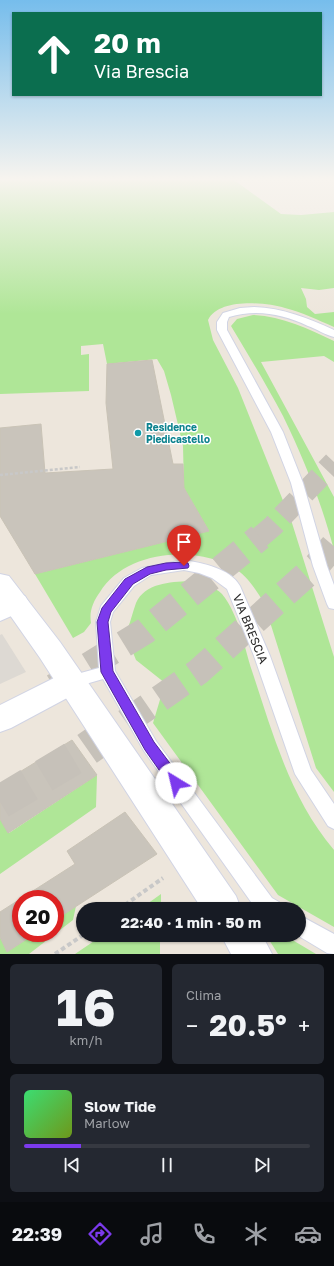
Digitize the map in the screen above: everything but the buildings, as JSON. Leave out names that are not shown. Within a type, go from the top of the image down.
[{"type":"street","points":[[5,599],[72,682],[218,902]]},
{"type":"street","points":[[0,719],[72,682]]},
{"type":"street","points":[[245,942],[253,954]]},
{"type":"lane","points":[[334,334],[294,316],[275,311],[244,310],[226,315],[222,322],[222,330],[277,432],[297,483],[320,566],[334,604]]},
{"type":"lane","name":"VIA BRESCIA","points":[[107,672],[103,622],[106,610],[129,582],[147,571],[166,567],[184,566],[202,568],[217,574],[233,586],[262,656],[304,774],[334,820]]},
{"type":"lane","points":[[72,682],[107,672],[150,746],[263,902]]},
{"type":"lane","points":[[306,929],[334,946]]},
{"type":"path","points":[[0,475],[80,467]]},
{"type":"path","points":[[129,902],[168,874]]},
{"type":"path","points":[[56,954],[76,939]]},
{"type":"green space","points":[[0,225],[334,225],[334,288],[319,290],[301,288],[306,299],[307,307],[315,314],[334,312],[334,327],[310,316],[291,310],[266,304],[254,303],[232,305],[222,308],[214,313],[208,320],[213,340],[238,388],[292,523],[334,657],[334,792],[316,768],[264,603],[249,581],[237,570],[221,562],[184,554],[144,560],[127,567],[112,578],[100,592],[91,611],[91,623],[84,632],[73,638],[35,574],[209,531],[184,488],[183,446],[164,371],[157,359],[107,364],[103,344],[81,346],[81,355],[89,354],[89,391],[0,394]]},
{"type":"green space","points":[[253,315],[285,321],[334,341],[334,362],[324,356],[261,362],[334,497],[334,550],[318,499],[291,432],[271,394],[231,326],[237,319]]},
{"type":"green space","points":[[189,581],[207,585],[222,594],[233,611],[267,718],[284,765],[306,809],[334,850],[334,927],[306,911],[306,902],[290,902],[278,895],[153,723],[165,683],[136,660],[132,650],[137,633],[128,628],[136,603],[145,591],[159,585]]},
{"type":"green space","points":[[97,775],[96,807],[0,874],[0,819],[9,833]]},
{"type":"green space","points":[[161,894],[161,902],[150,902]]},
{"type":"green space","points":[[76,906],[73,920],[64,927],[64,914]]},
{"type":"green space","points":[[0,937],[7,952],[22,942],[45,942],[29,954],[0,954]]},
{"type":"green space","points":[[93,942],[160,942],[160,954],[75,954]]},
{"type":"green space","points":[[270,942],[296,942],[316,954],[278,954]]},
{"type":"shaded area","points":[[2,634],[26,672],[0,684],[0,635]]},
{"type":"tunnel","points":[[259,538],[273,526],[334,462]]},
{"type":"tunnel","points":[[54,687],[145,631],[260,537]]},
{"type":"tunnel","points":[[126,722],[198,672],[317,565],[334,545]]},
{"type":"tunnel","points":[[0,802],[77,756],[127,721]]},
{"type":"place","name":"Residence Piedicastello","points":[[138,433]]},
{"type":"route","points":[[176,783],[150,746],[107,672],[103,622],[106,610],[129,582],[147,571],[166,567],[184,566]]}]
